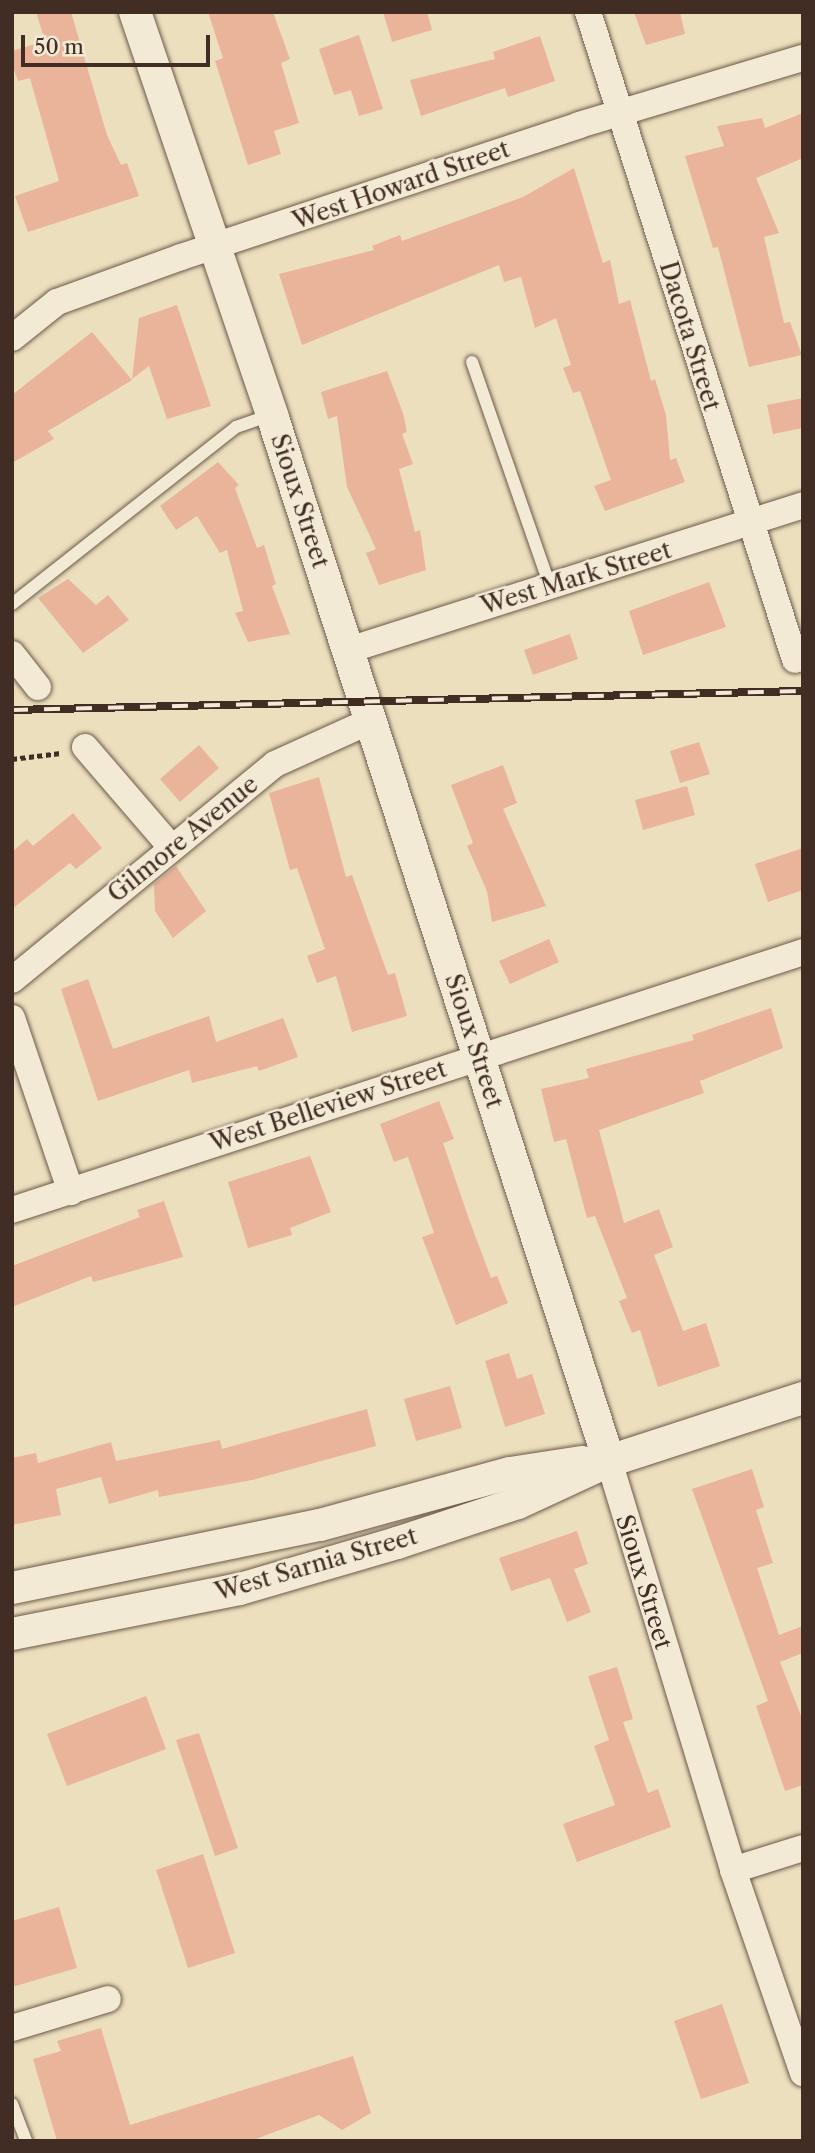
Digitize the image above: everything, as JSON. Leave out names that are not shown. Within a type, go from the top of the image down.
[{"type":"street","name":"Sioux Street","points":[[135,12],[349,650],[368,722],[480,1056],[609,1461],[733,1870],[803,2073]]},
{"type":"street","name":"Dacota Street","points":[[587,12],[621,112],[748,524],[795,660]]},
{"type":"street","name":"West Howard Street","points":[[12,338],[57,302],[621,112],[803,58]]},
{"type":"street","name":"West Mark Street","points":[[349,650],[803,505]]},
{"type":"street","points":[[12,654],[38,687]]},
{"type":"street","name":"Gilmore Avenue","points":[[12,980],[275,764],[368,722]]},
{"type":"street","points":[[85,747],[171,847]]},
{"type":"street","name":"West Belleview Street","points":[[12,1210],[803,951]]},
{"type":"street","points":[[12,1018],[71,1192]]},
{"type":"street","name":"West Sarnia Street","points":[[12,1634],[240,1589],[397,1543],[518,1503],[609,1461],[803,1398]]},
{"type":"street","name":"West Sarnia Street","points":[[12,1588],[320,1525],[510,1473],[609,1461]]},
{"type":"street","points":[[733,1870],[803,1848]]},
{"type":"street","points":[[12,2028],[108,1999]]},
{"type":"lane","points":[[472,362],[550,586]]},
{"type":"lane","points":[[12,604],[236,426],[272,415]]},
{"type":"lane","points":[[12,2104],[26,2141]]},
{"type":"path","points":[[12,759],[85,747]]},
{"type":"building","points":[[36,12],[71,12],[107,135],[121,165],[127,163],[139,196],[28,232],[15,196],[59,181],[30,78],[18,81],[12,64],[12,51],[45,41]]},
{"type":"building","points":[[208,12],[273,12],[290,59],[281,63],[299,123],[274,131],[281,154],[248,165],[215,61],[223,58]]},
{"type":"building","points":[[383,12],[427,12],[432,30],[392,42]]},
{"type":"building","points":[[634,12],[680,12],[685,34],[646,45]]},
{"type":"building","points":[[359,35],[383,109],[359,116],[351,90],[334,95],[319,49]]},
{"type":"building","points":[[540,36],[555,81],[508,97],[505,88],[421,116],[410,80],[495,59],[493,52]]},
{"type":"building","points":[[803,113],[803,158],[756,178],[779,233],[764,237],[784,323],[790,322],[802,355],[749,367],[718,247],[713,248],[685,156],[724,146],[717,126],[762,118],[765,128]]},
{"type":"building","points":[[574,168],[603,263],[610,260],[619,304],[630,300],[651,381],[655,379],[666,415],[670,460],[676,458],[685,482],[605,511],[594,486],[611,480],[580,391],[573,393],[563,368],[571,365],[556,318],[535,328],[521,277],[504,282],[499,265],[302,345],[279,274],[374,250],[372,246],[400,235],[402,241],[523,197]]},
{"type":"building","points":[[177,305],[211,406],[167,419],[149,366],[132,379],[139,318]]},
{"type":"building","points":[[92,332],[132,380],[48,431],[54,439],[12,463],[12,395]]},
{"type":"building","points":[[387,371],[403,413],[407,432],[402,434],[413,464],[399,469],[415,532],[420,530],[426,570],[379,585],[366,553],[376,549],[347,487],[337,416],[328,419],[321,392]]},
{"type":"building","points":[[803,398],[803,428],[773,434],[767,405]]},
{"type":"building","points":[[218,462],[239,485],[235,488],[257,548],[264,545],[276,584],[272,586],[290,634],[248,642],[235,613],[243,611],[227,550],[220,553],[197,516],[176,530],[160,506]]},
{"type":"building","points":[[68,579],[96,605],[108,595],[129,620],[83,653],[38,598]]},
{"type":"building","points":[[709,582],[726,627],[643,655],[629,611]]},
{"type":"building","points":[[570,634],[578,659],[533,675],[524,650]]},
{"type":"building","points":[[699,742],[710,774],[680,783],[670,751]]},
{"type":"building","points":[[199,745],[219,768],[180,802],[160,779]]},
{"type":"building","points":[[503,765],[517,803],[503,809],[546,906],[492,922],[487,891],[467,846],[473,843],[451,785]]},
{"type":"building","points":[[319,777],[346,877],[352,875],[388,975],[395,973],[407,1016],[352,1032],[336,976],[317,983],[307,956],[325,949],[297,868],[290,870],[269,793]]},
{"type":"building","points":[[687,786],[695,815],[643,830],[635,800]]},
{"type":"building","points":[[73,813],[102,848],[76,869],[70,863],[12,909],[12,852],[27,839],[33,846]]},
{"type":"building","points":[[803,848],[803,890],[768,902],[755,864]]},
{"type":"building","points":[[176,866],[206,911],[173,938],[155,911],[154,884]]},
{"type":"building","points":[[549,939],[559,962],[510,984],[499,961]]},
{"type":"building","points":[[88,979],[113,1049],[209,1016],[216,1042],[283,1018],[298,1057],[259,1071],[257,1066],[192,1083],[189,1070],[98,1101],[61,989]]},
{"type":"building","points":[[771,1008],[783,1048],[700,1081],[704,1093],[599,1130],[624,1223],[659,1209],[673,1247],[654,1255],[683,1331],[706,1323],[720,1366],[658,1387],[640,1330],[632,1333],[619,1301],[627,1298],[595,1216],[587,1218],[566,1139],[554,1142],[541,1089],[589,1078],[586,1069],[694,1040],[692,1035]]},
{"type":"building","points":[[439,1101],[454,1139],[443,1143],[491,1278],[497,1276],[508,1303],[456,1325],[422,1237],[434,1233],[408,1157],[394,1162],[380,1124]]},
{"type":"building","points":[[310,1156],[331,1212],[290,1228],[292,1235],[248,1248],[228,1182]]},
{"type":"building","points":[[164,1201],[183,1257],[93,1282],[91,1276],[12,1307],[12,1266],[140,1217],[137,1210]]},
{"type":"building","points":[[509,1353],[517,1379],[532,1374],[545,1414],[505,1427],[485,1361]]},
{"type":"building","points":[[450,1386],[462,1428],[416,1441],[404,1399]]},
{"type":"building","points":[[367,1409],[376,1446],[252,1480],[159,1497],[158,1490],[109,1504],[101,1477],[56,1489],[61,1515],[12,1525],[12,1458],[36,1453],[38,1463],[111,1442],[116,1461],[220,1440],[222,1449]]},
{"type":"building","points":[[752,1469],[764,1507],[756,1510],[773,1563],[757,1568],[779,1635],[803,1626],[803,1653],[780,1662],[803,1721],[803,1785],[785,1791],[756,1706],[768,1701],[692,1489]]},
{"type":"building","points":[[577,1531],[588,1564],[574,1569],[591,1612],[567,1622],[550,1578],[511,1591],[499,1558]]},
{"type":"building","points":[[617,1667],[633,1719],[623,1722],[648,1793],[658,1789],[671,1827],[577,1862],[563,1824],[615,1805],[594,1746],[609,1740],[588,1676]]},
{"type":"building","points":[[146,1696],[166,1749],[67,1786],[47,1734]]},
{"type":"building","points":[[199,1733],[238,1848],[215,1856],[176,1740]]},
{"type":"building","points":[[203,1854],[235,1953],[188,1968],[156,1870]]},
{"type":"building","points":[[59,1907],[77,1968],[12,1987],[12,1921]]},
{"type":"building","points":[[722,2004],[749,2083],[701,2099],[674,2021]]},
{"type":"building","points":[[101,2028],[130,2125],[353,2056],[371,2113],[342,2130],[319,2115],[251,2141],[57,2141],[33,2059],[61,2051],[57,2041]]},
{"type":"railway","points":[[12,710],[803,691]]}]
